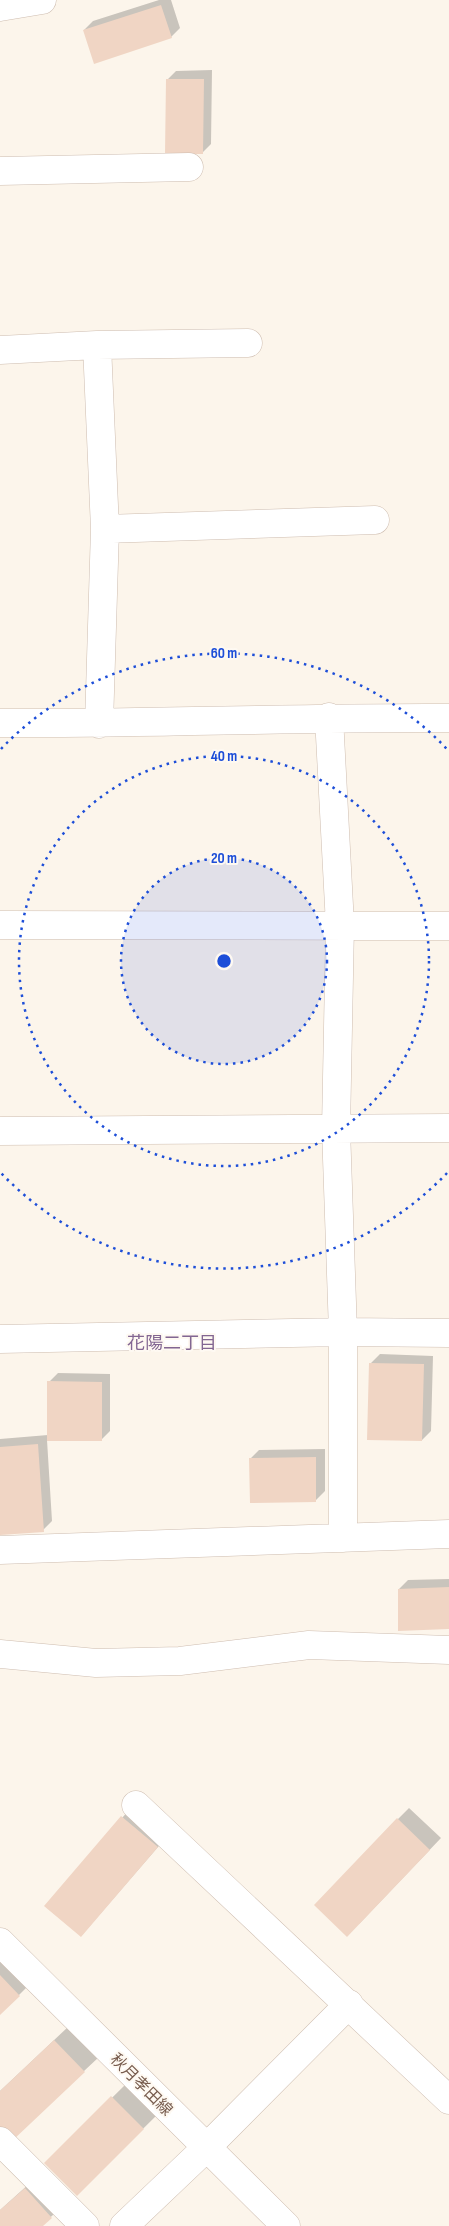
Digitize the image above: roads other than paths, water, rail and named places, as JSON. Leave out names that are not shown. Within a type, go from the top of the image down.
[{"type":"street","points":[[0,7],[42,0]]},
{"type":"street","points":[[0,171],[189,167]]},
{"type":"street","points":[[0,350],[97,345],[248,343]]},
{"type":"street","points":[[97,345],[105,529],[99,724]]},
{"type":"street","points":[[105,529],[375,520]]},
{"type":"street","points":[[329,718],[340,925],[336,1129],[342,1332],[343,1538]]},
{"type":"street","points":[[0,723],[99,724],[329,718],[449,718]]},
{"type":"street","points":[[0,925],[449,926]]},
{"type":"street","points":[[0,1131],[449,1128]]},
{"type":"street","points":[[0,1339],[342,1332],[449,1333]]},
{"type":"street","points":[[0,1550],[449,1534]]},
{"type":"street","points":[[0,1654],[96,1663],[180,1661],[309,1645],[449,1650]]},
{"type":"street","points":[[136,1805],[449,2100]]},
{"type":"street","name":"秋月孝田線","points":[[0,1942],[286,2226]]},
{"type":"street","points":[[124,2226],[206,2148],[349,2004]]},
{"type":"street","points":[[0,2141],[85,2226]]},
{"type":"district","name":"花陽二丁目","points":[[172,1343]]}]
